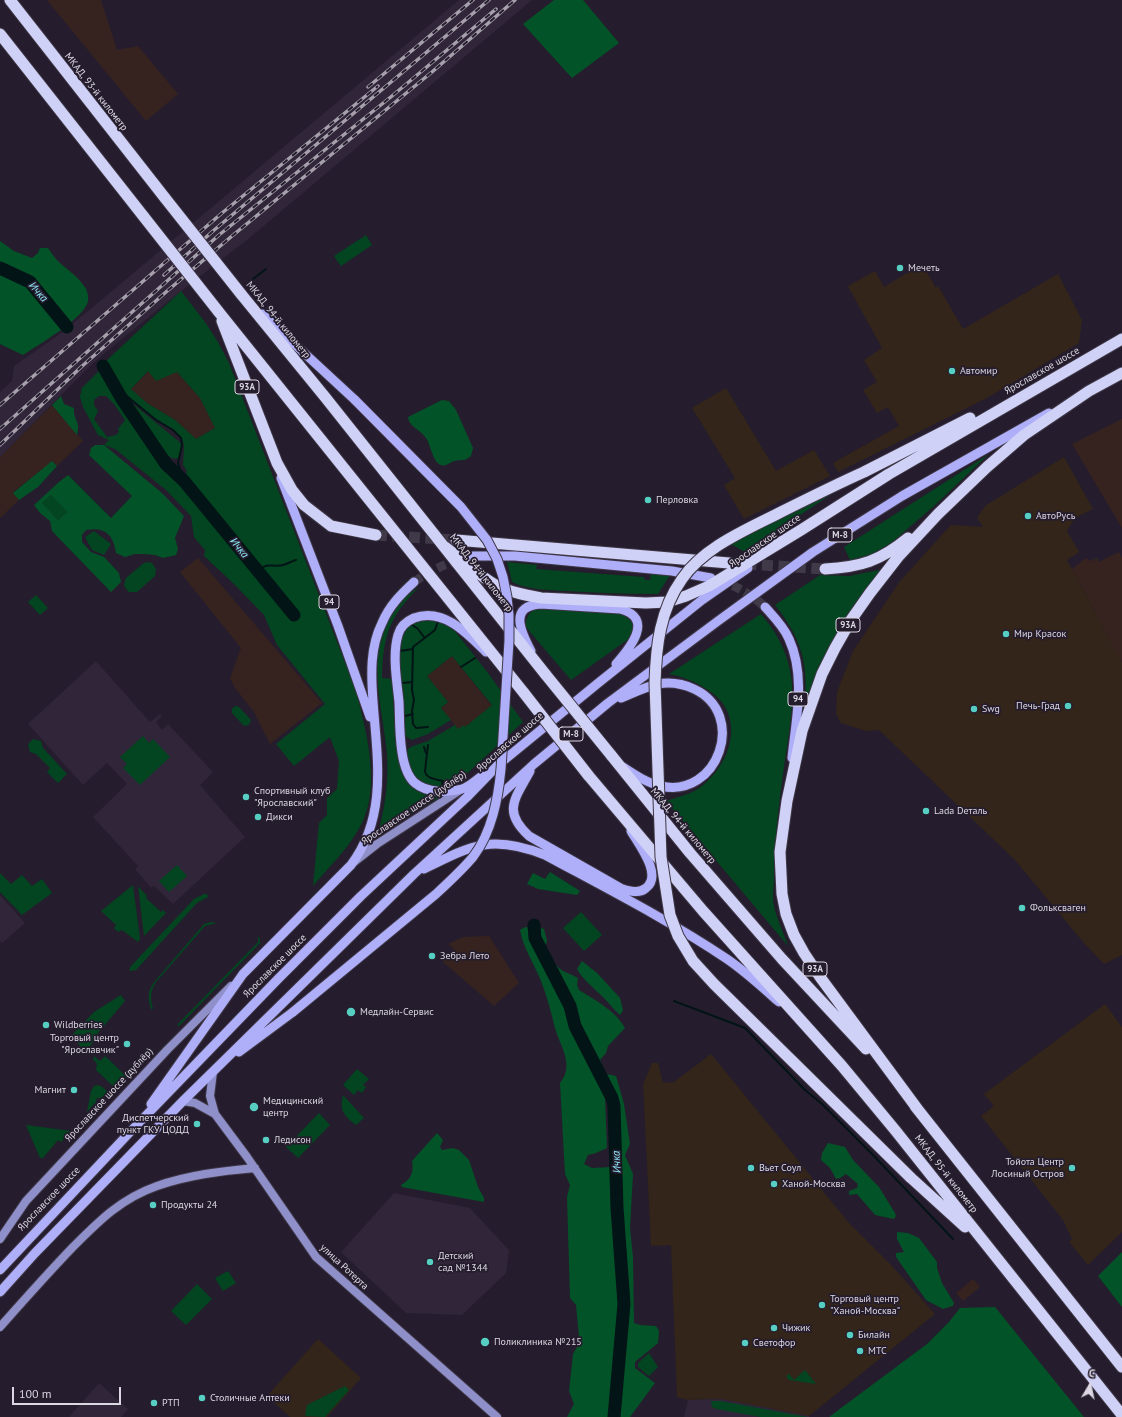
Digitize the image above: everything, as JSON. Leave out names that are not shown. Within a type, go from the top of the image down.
[{"type":"highway","name":"МКАД, 93-й километр","points":[[10,0],[165,198]]},
{"type":"highway","points":[[0,34],[218,312],[621,815]]},
{"type":"highway","name":"МКАД, 94-й километр","points":[[165,198],[690,853],[782,959]]},
{"type":"highway","name":"93A","points":[[218,312],[277,464],[292,490],[304,505],[330,526],[376,535]]},
{"type":"highway","name":"Ярославское шоссе","points":[[801,530],[889,474],[1122,339]]},
{"type":"highway","name":"М-8","points":[[1088,391],[1122,373]]},
{"type":"highway","points":[[990,1249],[910,1177],[714,984],[693,961],[678,936],[670,915],[661,856],[655,683],[656,657],[659,633],[664,614],[673,594],[682,578],[697,562],[714,548],[743,531],[1057,376]]},
{"type":"highway","name":"93A","points":[[919,1111],[820,977],[794,935],[786,914],[782,894],[780,852],[787,801],[802,731],[822,674],[835,648],[851,620],[898,557],[938,514],[987,467],[1024,436],[1088,391]]},
{"type":"highway","name":"93A","points":[[825,569],[861,565],[875,560],[894,549],[938,514]]},
{"type":"highway","points":[[445,547],[494,584],[509,591],[525,595],[542,598],[646,603],[667,602],[709,586],[801,530]]},
{"type":"highway","points":[[456,540],[729,563]]},
{"type":"highway","name":"МКАД, 95-й километр","points":[[621,815],[703,911],[842,1066],[896,1130],[1122,1415]]},
{"type":"highway","name":"МКАД, 95-й километр","points":[[782,959],[867,1050],[919,1111],[1122,1367]]},
{"type":"main road","points":[[213,1072],[293,1012],[436,894],[474,856],[490,822],[499,790],[509,640],[509,615],[503,577],[497,559],[487,540],[461,507],[355,400],[241,294]]},
{"type":"main road","name":"М-8","points":[[534,764],[608,704],[813,552],[902,496],[1088,391]]},
{"type":"main road","name":"94","points":[[277,464],[369,711],[376,742]]},
{"type":"main road","name":"Ярославское шоссе","points":[[0,1270],[131,1131],[361,896],[467,797],[498,765],[702,600],[801,530]]},
{"type":"main road","points":[[473,556],[515,556],[672,571],[711,578]]},
{"type":"main road","name":"94","points":[[351,865],[365,843],[375,812],[378,788],[378,763],[371,680],[372,657],[375,642],[381,623],[390,608],[401,594],[414,582]]},
{"type":"main road","points":[[543,671],[522,634],[519,623],[523,610],[531,604],[620,609],[629,611],[638,623],[636,637],[629,648],[597,684]]},
{"type":"main road","name":"94","points":[[766,607],[778,621],[789,638],[796,658],[799,679],[787,801]]},
{"type":"main road","points":[[463,789],[446,792],[423,788],[414,782],[408,774],[404,764],[396,666],[398,635],[402,627],[409,620],[429,615],[438,616],[450,621],[470,636],[512,679]]},
{"type":"main road","points":[[608,704],[644,688],[659,684],[675,684],[689,687],[703,693],[713,703],[720,716],[722,730],[721,746],[716,761],[707,773],[694,782],[678,787],[661,786],[641,779],[618,764]]},
{"type":"main road","points":[[534,764],[513,805],[513,817],[519,826],[529,836],[622,889],[633,892],[643,891],[649,886],[652,878],[652,870],[649,861],[621,815]]},
{"type":"main road","points":[[1,1292],[35,1253],[183,1101],[414,874],[534,764]]},
{"type":"main road","name":"Ярославское шоссе (дублёр)","points":[[463,789],[498,765]]},
{"type":"main road","points":[[414,874],[457,852],[475,846],[496,843],[512,844],[528,848],[545,855],[580,874],[668,923],[717,953],[756,982],[802,1022]]},
{"type":"main road","name":"Ярославское шоссе (дублёр)","points":[[131,1131],[243,974],[351,865]]},
{"type":"street","name":"Ярославское шоссе (дублёр)","points":[[351,865],[377,844],[463,789]]},
{"type":"street","name":"Ярославское шоссе (дублёр)","points":[[0,1239],[26,1201],[168,1049],[243,974]]},
{"type":"street","points":[[213,1072],[210,1096],[215,1114]]},
{"type":"street","name":"улица Ротерта","points":[[183,1101],[195,1103],[215,1114],[255,1168],[316,1257],[497,1417]]},
{"type":"street","points":[[0,1327],[51,1269],[97,1223],[125,1201],[157,1186],[194,1176],[255,1168]]},
{"type":"shaded area","points":[[47,0],[101,0],[117,50],[138,46],[178,94],[146,121]]},
{"type":"shaded area","points":[[459,0],[532,0],[247,240],[106,352],[89,367],[0,457],[0,392],[12,381],[14,366],[63,332]]},
{"type":"shaded area","name":"Автомир","points":[[922,264],[936,288],[938,286],[963,329],[1058,274],[1082,320],[1079,343],[987,398],[838,472],[833,463],[899,426],[888,407],[877,413],[863,390],[877,382],[864,360],[882,348],[848,286],[875,271],[884,287]]},
{"type":"shaded area","points":[[149,371],[177,372],[200,398],[215,428],[196,439],[175,420],[147,403],[131,389]]},
{"type":"shaded area","points":[[726,388],[776,471],[814,450],[830,476],[744,519],[724,485],[735,478],[692,408]]},
{"type":"shaded area","points":[[52,405],[83,441],[57,466],[53,461],[13,492],[19,500],[0,518],[0,457]]},
{"type":"shaded area","points":[[1122,419],[1122,528],[1072,444]]},
{"type":"shaded area","points":[[1064,457],[1093,509],[1075,518],[1067,531],[1079,552],[1067,560],[1122,662],[1122,955],[1104,964],[1084,943],[1015,860],[879,730],[866,731],[841,723],[836,714],[837,692],[853,651],[900,581],[951,525],[983,527],[977,518],[985,506]]},
{"type":"shaded area","points":[[1119,552],[1122,558],[1122,662],[1072,569],[1086,558],[1090,561],[1097,558],[1099,562]]},
{"type":"shaded area","points":[[198,558],[322,703],[270,744],[254,712],[235,688],[230,678],[241,648],[180,572]]},
{"type":"shaded area","points":[[452,656],[492,706],[465,727],[458,729],[441,708],[448,702],[427,676]]},
{"type":"shaded area","points":[[96,661],[150,722],[160,714],[162,716],[156,722],[162,730],[168,724],[213,772],[200,785],[245,837],[173,904],[154,886],[151,888],[135,869],[138,866],[93,817],[127,784],[107,763],[83,785],[28,724]]},
{"type":"shaded area","points":[[0,895],[25,923],[2,943],[0,941]]},
{"type":"shaded area","points":[[489,936],[519,983],[494,1006],[443,962],[454,949],[448,944],[463,937]]},
{"type":"shaded area","name":"Тойота Центр Лосиный Остров","points":[[1105,1004],[1122,1027],[1122,1232],[1088,1265],[1069,1242],[1072,1239],[1063,1220],[981,1116],[994,1106],[984,1094]]},
{"type":"shaded area","points":[[711,1054],[849,1223],[891,1265],[935,1314],[809,1416],[721,1399],[688,1400],[677,1397],[671,1245],[651,1246],[643,1084],[652,1063],[658,1063],[663,1083],[674,1082]]},
{"type":"shaded area","name":"Детский сад №1344","points":[[394,1193],[470,1208],[509,1250],[506,1273],[462,1315],[406,1313],[341,1252]]},
{"type":"shaded area","points":[[973,1279],[980,1287],[963,1301],[956,1293]]},
{"type":"shaded area","points":[[318,1339],[361,1378],[327,1417],[290,1417],[267,1396]]},
{"type":"shaded area","points":[[99,1383],[128,1409],[121,1417],[69,1417]]},
{"type":"shaded area","points":[[721,1399],[809,1417],[684,1417],[688,1400]]},
{"type":"green space","points":[[554,0],[583,0],[619,43],[572,78],[523,24]]},
{"type":"green space","points":[[366,235],[372,245],[341,266],[334,256]]},
{"type":"green space","points":[[0,241],[14,251],[32,258],[38,253],[40,248],[48,248],[55,258],[82,283],[88,295],[88,301],[85,308],[79,315],[60,331],[23,355],[0,344]]},
{"type":"green space","points":[[181,291],[205,322],[229,363],[356,691],[370,757],[370,792],[368,808],[362,823],[346,848],[313,886],[319,823],[327,815],[327,798],[337,789],[339,761],[330,737],[294,766],[276,744],[325,704],[277,645],[264,615],[204,556],[205,550],[194,537],[191,516],[166,490],[115,449],[104,445],[109,440],[98,435],[83,407],[80,397],[82,388],[100,370],[133,418],[132,422],[161,468],[175,481],[184,480],[187,471],[183,465],[184,446],[182,438],[174,430],[155,418],[117,388],[103,366],[105,362]],"holes":[[[148,371],[156,381],[177,372],[200,398],[215,428],[196,439],[175,420],[147,403],[131,389]],[[99,396],[106,396],[114,404],[125,420],[118,429],[119,432],[116,435],[107,437],[94,419],[98,411],[94,405],[94,400]]]},
{"type":"green space","points":[[61,396],[64,404],[74,408],[78,423],[77,435],[52,405]]},
{"type":"green space","points":[[127,399],[182,444],[181,453],[178,458],[173,458],[166,454],[158,446],[126,400]]},
{"type":"green space","points":[[442,400],[449,401],[456,410],[473,448],[471,456],[467,459],[454,461],[446,465],[442,465],[435,460],[428,441],[424,435],[413,426],[408,417]]},
{"type":"green space","points":[[95,445],[104,445],[162,493],[184,516],[175,538],[178,549],[176,555],[163,558],[155,555],[144,554],[135,554],[125,557],[116,553],[113,541],[107,533],[93,529],[86,530],[82,535],[82,542],[91,552],[104,557],[119,573],[121,582],[111,592],[52,531],[50,521],[40,513],[34,505],[68,475],[111,518],[132,496],[89,455],[91,448]],"holes":[[[51,495],[67,512],[58,520],[42,503]]]},
{"type":"green space","points":[[989,454],[933,507],[891,543],[872,554],[850,560],[844,547]]},
{"type":"green space","points":[[52,461],[57,466],[38,487],[19,500],[13,493]]},
{"type":"green space","points":[[860,475],[745,552],[729,543]]},
{"type":"green space","points":[[51,495],[67,512],[58,520],[42,503]]},
{"type":"green space","points":[[94,531],[111,544],[104,555],[92,550],[85,537]]},
{"type":"green space","points":[[147,562],[152,563],[156,569],[155,576],[137,592],[129,592],[124,586],[125,580]]},
{"type":"green space","points":[[507,562],[537,565],[536,569],[644,577],[645,580],[650,580],[651,574],[670,575],[658,594],[546,590],[525,587],[512,582]]},
{"type":"green space","points":[[884,569],[805,703],[806,688],[804,662],[801,651],[791,628],[775,605],[820,575],[849,576]]},
{"type":"green space","points":[[419,587],[394,618],[386,639],[382,678],[392,679],[397,745],[402,770],[406,779],[442,796],[378,833],[386,794],[387,754],[378,684],[378,650],[382,633],[389,617],[402,599]]},
{"type":"green space","points":[[36,595],[48,608],[40,615],[28,602]]},
{"type":"green space","points":[[536,608],[618,613],[632,622],[633,629],[630,638],[571,680],[525,626],[528,616]]},
{"type":"green space","points":[[761,614],[783,647],[792,681],[791,718],[780,795],[776,836],[773,896],[773,903],[778,920],[788,946],[666,801],[694,791],[710,779],[722,763],[727,753],[731,733],[731,723],[728,713],[718,698],[694,682],[669,674]]},
{"type":"green space","points":[[431,619],[447,624],[454,630],[488,673],[523,722],[460,780],[442,787],[425,785],[416,779],[412,773],[406,753],[409,748],[428,741],[455,725],[458,729],[464,725],[465,727],[492,705],[452,656],[427,676],[448,702],[441,708],[451,720],[428,734],[412,740],[405,736],[399,673],[400,640],[403,631],[408,626],[420,620]]},
{"type":"green space","points":[[235,706],[239,707],[251,720],[247,726],[243,725],[232,713],[232,709]]},
{"type":"green space","points":[[143,736],[149,743],[153,739],[170,757],[140,785],[123,768],[127,764],[120,757]]},
{"type":"green space","points":[[33,739],[41,741],[43,748],[67,774],[58,783],[47,772],[50,768],[36,754],[30,752],[28,744]]},
{"type":"green space","points":[[177,865],[187,876],[169,892],[159,881]]},
{"type":"green space","points":[[550,872],[580,891],[577,895],[538,889],[527,884],[533,873],[545,879]]},
{"type":"green space","points":[[0,873],[11,884],[22,875],[32,886],[42,879],[52,893],[22,915],[0,892]]},
{"type":"green space","points":[[133,885],[140,939],[138,942],[122,930],[118,932],[114,928],[116,925],[101,911]]},
{"type":"green space","points":[[138,886],[147,896],[146,898],[161,912],[163,910],[166,913],[144,936]]},
{"type":"green space","points":[[207,894],[208,897],[197,903],[136,970],[129,970],[131,966],[194,899]]},
{"type":"green space","points":[[581,912],[602,935],[584,951],[563,928]]},
{"type":"green space","points":[[211,922],[217,923],[205,926],[156,982],[152,992],[151,998],[153,1009],[151,1009],[149,995],[155,981],[204,924]]},
{"type":"green space","points":[[525,927],[530,928],[532,937],[565,1007],[572,1028],[605,1098],[607,1148],[588,1155],[584,1164],[592,1168],[612,1167],[621,1303],[611,1417],[567,1417],[574,1404],[569,1391],[573,1354],[578,1345],[579,1337],[576,1305],[570,1298],[567,1197],[570,1185],[565,1174],[560,1083],[566,1069],[566,1062],[543,987],[521,937],[520,930]]},
{"type":"green space","points":[[537,929],[544,929],[547,941],[545,947],[558,967],[578,978],[577,985],[579,990],[611,1011],[625,1028],[608,1046],[606,1053],[600,1060],[606,1074],[616,1076],[624,1104],[630,1144],[625,1155],[633,1174],[630,1228],[633,1258],[634,1323],[656,1326],[659,1331],[658,1343],[635,1362],[635,1368],[655,1383],[630,1417],[618,1417],[626,1302],[616,1106],[614,1095],[577,1023],[571,1003],[538,939]]},
{"type":"green space","points":[[258,936],[260,943],[179,1026],[177,1025],[258,942]]},
{"type":"green space","points":[[582,961],[597,973],[620,998],[623,1010],[620,1015],[579,973],[577,969]]},
{"type":"green space","points":[[121,995],[125,1001],[97,1034],[86,1052],[71,1036],[94,1012]]},
{"type":"green space","points":[[94,1056],[100,1061],[105,1056],[127,1077],[118,1086],[114,1087],[96,1070],[97,1064],[93,1059]]},
{"type":"green space","points":[[357,1069],[369,1079],[363,1085],[366,1087],[362,1093],[358,1090],[354,1095],[343,1085]]},
{"type":"green space","points":[[94,1086],[101,1086],[108,1092],[101,1098],[97,1098],[96,1102],[87,1112],[91,1091]]},
{"type":"green space","points":[[343,1095],[364,1118],[356,1125],[348,1119],[342,1109]]},
{"type":"green space","points":[[319,1113],[330,1125],[298,1158],[286,1147]]},
{"type":"green space","points":[[26,1125],[71,1131],[61,1142],[58,1140],[43,1158],[40,1158]]},
{"type":"green space","points":[[437,1133],[443,1140],[440,1147],[442,1150],[453,1148],[459,1150],[469,1160],[478,1187],[484,1198],[484,1202],[402,1187],[401,1185],[411,1175],[413,1169],[412,1161]]},
{"type":"green space","points":[[828,1143],[845,1147],[853,1160],[879,1187],[895,1213],[896,1216],[894,1219],[875,1215],[857,1194],[849,1195],[849,1191],[857,1188],[858,1184],[846,1174],[836,1179],[830,1168],[821,1160],[822,1153]]},
{"type":"green space","points":[[897,1232],[908,1233],[919,1238],[937,1262],[937,1268],[942,1283],[954,1303],[953,1306],[943,1309],[926,1300],[896,1257],[896,1253],[904,1252],[897,1239]]},
{"type":"green space","points":[[1122,1252],[1122,1307],[1098,1276]]},
{"type":"green space","points":[[228,1271],[236,1283],[223,1291],[215,1278]]},
{"type":"green space","points":[[197,1284],[212,1299],[186,1325],[171,1311]]},
{"type":"green space","points":[[995,1307],[1084,1417],[829,1417],[927,1344],[949,1322],[960,1308]]},
{"type":"green space","points":[[649,1353],[658,1367],[649,1376],[638,1367],[638,1363]]},
{"type":"green space","points":[[805,1370],[816,1384],[789,1380],[786,1376],[789,1374],[794,1380]]},
{"type":"green space","points":[[345,1386],[349,1390],[325,1417],[305,1416],[307,1405]]},
{"type":"green space","points":[[711,1401],[721,1401],[808,1417],[761,1417],[716,1409],[712,1407]]},
{"type":"waterway","name":"Ичка","points":[[0,268],[30,282],[67,327]]},
{"type":"waterway","points":[[253,279],[266,269]]},
{"type":"waterway","name":"Ичка","points":[[103,366],[122,399],[166,464],[184,481],[294,615]]},
{"type":"waterway","name":"Ичка","points":[[117,388],[156,420],[173,430],[181,438],[182,445],[178,463],[184,481]]},
{"type":"waterway","points":[[258,571],[267,565],[279,566],[296,560]]},
{"type":"waterway","points":[[428,727],[416,728],[413,724],[413,647],[435,630],[438,621]]},
{"type":"waterway","points":[[411,624],[418,629],[424,637]]},
{"type":"waterway","points":[[400,651],[413,649]]},
{"type":"waterway","points":[[461,667],[475,658]]},
{"type":"waterway","points":[[402,683],[412,682]]},
{"type":"waterway","points":[[405,716],[413,714]]},
{"type":"waterway","points":[[428,745],[425,771],[426,774],[427,776],[443,781],[442,784]]},
{"type":"waterway","name":"Ичка","points":[[424,747],[426,753]]},
{"type":"waterway","name":"Ичка","points":[[534,925],[535,938],[570,1006],[575,1026],[612,1098],[614,1106],[617,1208],[624,1304],[614,1417]]},
{"type":"waterway","points":[[674,1001],[745,1028],[805,1090],[822,1104],[873,1155],[953,1239]]},
{"type":"tunnel","points":[[376,535],[456,540]]},
{"type":"tunnel","points":[[414,582],[442,566],[473,556]]},
{"type":"tunnel","points":[[729,563],[825,569]]},
{"type":"tunnel","points":[[720,581],[744,591],[765,607]]},
{"type":"railway","points":[[368,87],[473,0]]},
{"type":"railway","points":[[164,275],[213,231],[489,0]]},
{"type":"railway","points":[[0,445],[80,368],[166,292],[432,72],[515,0]]},
{"type":"railway","points":[[0,429],[219,235],[392,96],[496,9]]},
{"type":"railway","points":[[0,405],[222,213],[378,86]]},
{"type":"place","name":"Мечеть","points":[[900,268]]},
{"type":"place","name":"Автомир","points":[[952,371]]},
{"type":"place","name":"Перловка","points":[[648,500]]},
{"type":"place","name":"АвтоРусь","points":[[1028,516]]},
{"type":"place","name":"Мир Красок","points":[[1006,634]]},
{"type":"place","name":"Печь-Град","points":[[1068,706]]},
{"type":"place","name":"Swg","points":[[974,709]]},
{"type":"place","name":"Спортивный клуб \"Ярославский\"","points":[[246,797]]},
{"type":"place","name":"Lada Dеталь","points":[[926,811]]},
{"type":"place","name":"Дикси","points":[[258,817]]},
{"type":"place","name":"Фольксваген","points":[[1022,908]]},
{"type":"place","name":"Зебра Лето","points":[[432,956]]},
{"type":"place","name":"Медлайн-Сервис","points":[[351,1012]]},
{"type":"place","name":"Wildberries","points":[[46,1025]]},
{"type":"place","name":"Торговый центр \"Ярославчик\"","points":[[127,1044]]},
{"type":"place","name":"Магнит","points":[[74,1090]]},
{"type":"place","name":"Медицинский центр","points":[[254,1107]]},
{"type":"place","name":"Диспетчерский пункт ГКУ ЦОДД","points":[[197,1124]]},
{"type":"place","name":"Ледисон","points":[[266,1140]]},
{"type":"place","name":"Вьет Соул","points":[[751,1168]]},
{"type":"place","name":"Тойота Центр Лосиный Остров","points":[[1072,1168]]},
{"type":"place","name":"Ханой-Москва","points":[[774,1184]]},
{"type":"place","name":"Продукты 24","points":[[153,1205]]},
{"type":"place","name":"Детский сад №1344","points":[[430,1262]]},
{"type":"place","name":"Торговый центр \"Ханой-Москва\"","points":[[822,1305]]},
{"type":"place","name":"Чижик","points":[[774,1328]]},
{"type":"place","name":"Билайн","points":[[850,1335]]},
{"type":"place","name":"Поликлиника №215","points":[[485,1342]]},
{"type":"place","name":"Светофор","points":[[745,1343]]},
{"type":"place","name":"МТС","points":[[860,1351]]},
{"type":"place","name":"Столичные Аптеки","points":[[202,1398]]},
{"type":"place","name":"РТП","points":[[154,1403]]}]
